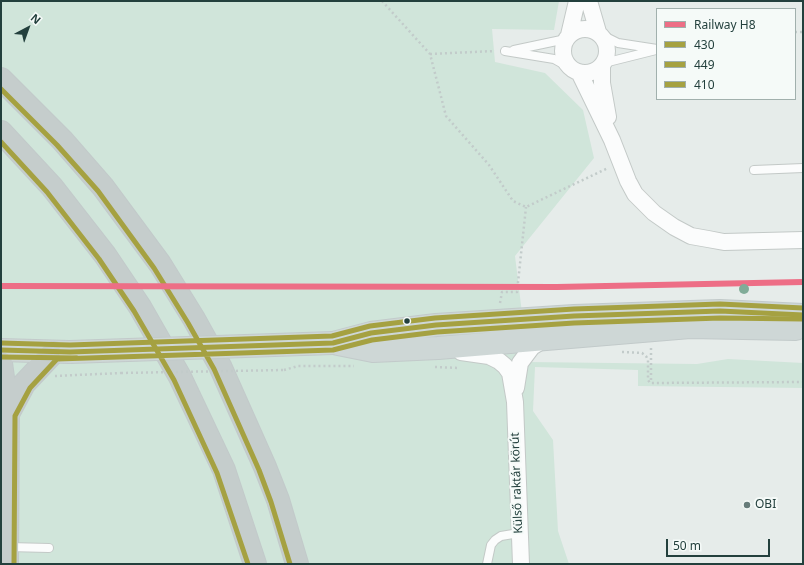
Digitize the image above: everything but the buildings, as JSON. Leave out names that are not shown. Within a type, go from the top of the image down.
[{"type":"highway","points":[[1,79],[62,140],[103,188],[160,264],[194,319],[220,366],[265,467],[278,500],[297,564]]},
{"type":"highway","points":[[1,132],[52,187],[105,255],[140,307],[180,377],[224,470],[255,564]]},
{"type":"highway","points":[[8,414],[18,393],[29,377],[62,352]]},
{"type":"highway","points":[[1,363],[8,414],[7,556]]},
{"type":"main road","points":[[1,350],[62,352],[333,343],[371,333],[436,325],[567,316],[720,311],[780,314],[803,313]]},
{"type":"main road","points":[[333,343],[373,351],[545,340],[690,327],[803,329]]},
{"type":"street","points":[[577,1],[568,37],[562,51],[566,63],[575,70],[612,140],[620,163],[635,194],[654,213],[674,227],[691,236],[724,242],[803,240]]},
{"type":"street","points":[[589,1],[600,34],[608,49],[603,64],[602,83],[612,140]]},
{"type":"street","points":[[568,37],[580,28],[592,29],[600,34]]},
{"type":"street","points":[[575,70],[591,72],[603,64]]},
{"type":"street","name":"Külső raktár körút","points":[[515,402],[520,363],[532,348],[545,340]]},
{"type":"street","name":"Külső raktár körút","points":[[438,348],[489,356],[499,361],[510,373],[515,402],[521,564]]},
{"type":"lane","points":[[600,34],[618,43],[656,49]]},
{"type":"lane","points":[[505,51],[568,37]]},
{"type":"lane","points":[[603,64],[656,49]]},
{"type":"lane","points":[[505,51],[554,58],[575,70]]},
{"type":"lane","points":[[754,170],[803,168]]},
{"type":"lane","points":[[487,564],[491,545],[495,540],[501,536],[519,533]]},
{"type":"lane","points":[[7,556],[49,548]]},
{"type":"path","points":[[382,1],[430,54],[446,116],[489,165],[513,201],[526,207],[620,163]]},
{"type":"path","points":[[430,54],[505,51]]},
{"type":"path","points":[[499,306],[502,292],[517,292],[526,207]]},
{"type":"path","points":[[651,348],[652,383]]},
{"type":"path","points":[[614,352],[642,353],[646,356],[648,360],[648,380],[652,383],[803,382]]},
{"type":"path","points":[[29,377],[121,373],[284,370]]},
{"type":"green space","points":[[1,1],[559,1],[554,30],[492,29],[495,62],[545,73],[583,110],[594,158],[515,256],[528,362],[697,364],[728,359],[803,363],[803,388],[638,386],[638,370],[535,367],[533,411],[553,440],[558,531],[569,564],[1,564]]},
{"type":"rail line","name":"H8","points":[[1,286],[557,287],[803,282]]},
{"type":"transit line","name":"449","points":[[1,89],[57,145],[98,191],[154,268],[188,323],[214,369],[259,470],[271,502],[290,564]]},
{"type":"transit line","name":"449","points":[[1,142],[47,192],[99,259],[134,311],[174,380],[217,473],[248,564]]},
{"type":"transit line","name":"410","points":[[1,343],[70,345],[332,336],[370,326],[435,318],[574,309],[720,304],[803,308]]},
{"type":"transit line","name":"430","points":[[1,350],[70,352],[333,343],[371,333],[436,325],[574,316],[720,311],[803,315]]},
{"type":"transit line","name":"449","points":[[14,564],[15,416],[30,388],[57,359],[333,350],[372,340],[437,332],[574,323],[720,318],[803,319]]},
{"type":"transit line","name":"449","points":[[1,357],[77,358]]},
{"type":"place","name":"OBI","points":[[747,505]]}]
